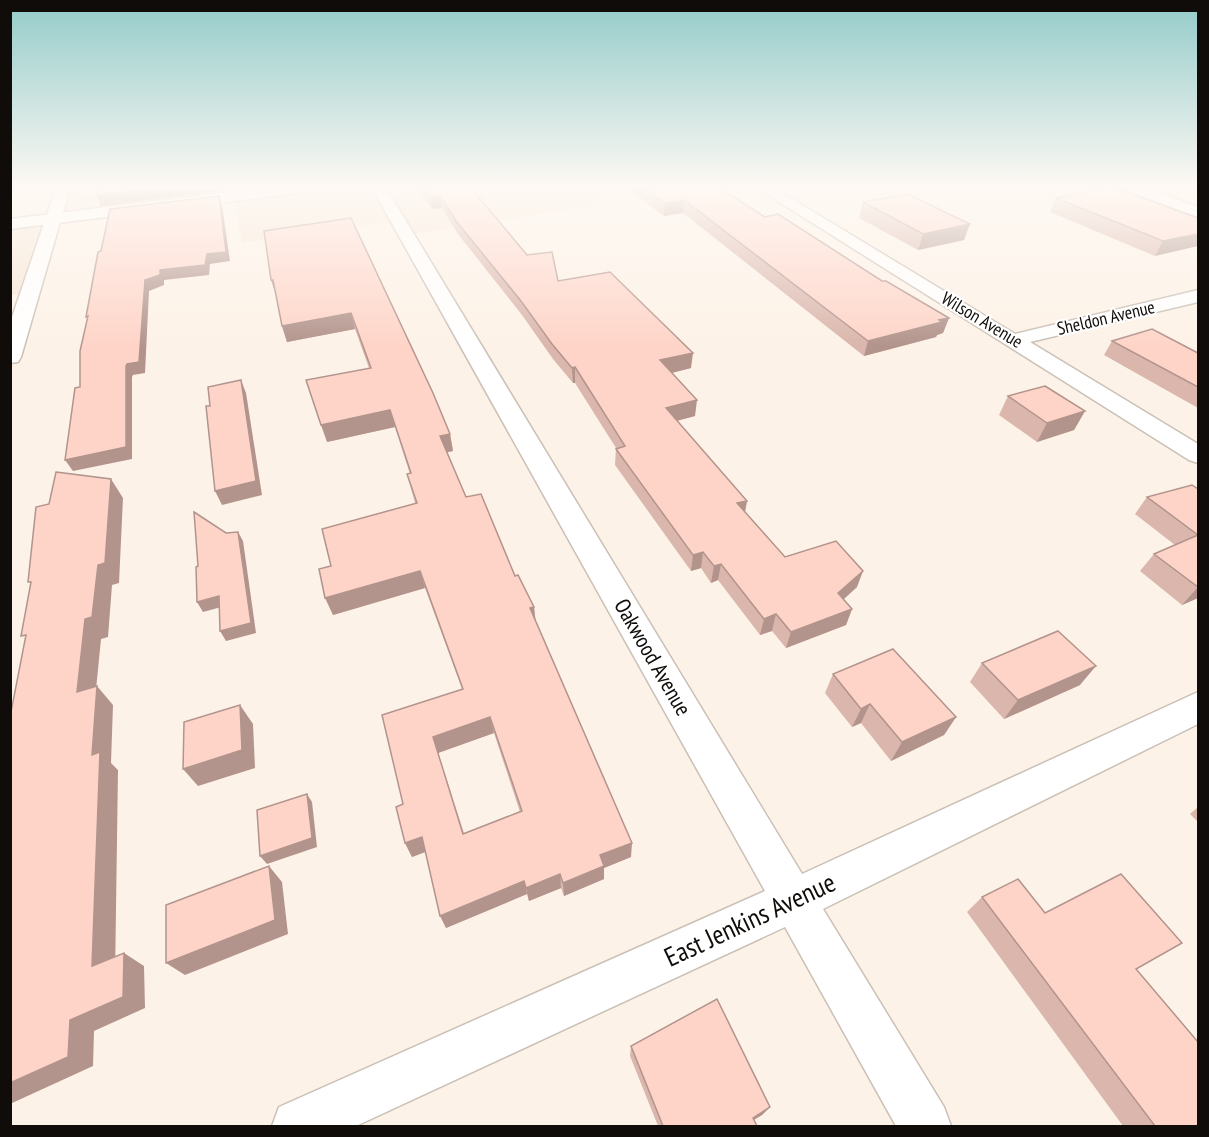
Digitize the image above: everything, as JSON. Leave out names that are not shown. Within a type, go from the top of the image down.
[{"type":"street","points":[[10,357],[46,241]]},
{"type":"street","name":"Oakwood Avenue","points":[[410,241],[925,1126]]},
{"type":"street","name":"Wilson Avenue","points":[[851,241],[1198,455]]},
{"type":"street","name":"Sheldon Avenue","points":[[1014,340],[1198,296]]},
{"type":"street","name":"East Jenkins Avenue","points":[[298,1126],[795,900],[1198,706]]},
{"type":"shaded area","points":[[11,241],[45,241],[28,293],[11,295]]},
{"type":"building","points":[[103,241],[225,241],[226,252],[207,254],[205,265],[160,270],[160,275],[145,280],[139,362],[126,366],[126,447],[65,460],[75,388],[80,387],[80,351],[98,252],[101,251]]},
{"type":"building","points":[[265,241],[362,241],[450,434],[440,436],[466,497],[481,494],[515,576],[518,575],[534,607],[530,608],[632,843],[600,855],[604,866],[563,883],[560,874],[526,888],[524,881],[440,916],[422,837],[405,843],[396,807],[403,804],[382,715],[463,689],[420,571],[325,598],[319,569],[331,566],[322,529],[417,503],[407,474],[411,473],[390,410],[321,425],[306,380],[371,368],[351,313],[282,326],[273,280],[271,280]],"holes":[[[490,717],[522,811],[463,834],[433,737]]]},
{"type":"building","points":[[472,241],[515,241],[527,255],[552,252],[558,281],[610,272],[693,353],[660,360],[697,400],[666,408],[747,501],[737,503],[785,557],[836,541],[863,571],[838,593],[852,609],[791,632],[776,614],[764,619],[721,564],[714,566],[703,552],[693,555],[616,449],[625,446],[575,367],[572,368],[552,344],[521,301]]},
{"type":"building","points":[[738,241],[820,241],[882,281],[886,281],[949,318],[939,320],[942,322],[868,341]]},
{"type":"building","points":[[1152,329],[1198,353],[1198,387],[1112,341]]},
{"type":"building","points":[[241,380],[256,481],[215,491],[206,406],[210,406],[208,387]]},
{"type":"building","points":[[1045,386],[1085,411],[1047,423],[1008,396]]},
{"type":"building","points":[[56,472],[111,479],[105,563],[98,565],[92,617],[85,619],[77,692],[97,686],[92,755],[100,752],[92,966],[124,953],[123,997],[70,1020],[68,1057],[10,1083],[10,717],[26,635],[21,636],[31,582],[28,582],[36,507],[49,504]]},
{"type":"building","points":[[1192,485],[1198,489],[1198,535],[1147,497]]},
{"type":"building","points":[[194,512],[226,533],[238,532],[251,623],[220,631],[219,596],[197,602],[196,567],[198,566]]},
{"type":"building","points":[[1198,535],[1198,587],[1154,554]]},
{"type":"building","points":[[1058,631],[1096,666],[1018,700],[982,663]]},
{"type":"building","points":[[893,649],[956,717],[902,742],[870,704],[861,709],[833,674]]},
{"type":"building","points":[[240,705],[242,750],[183,769],[184,722]]},
{"type":"building","points":[[307,794],[312,838],[260,856],[257,810]]},
{"type":"building","points":[[269,866],[275,920],[166,963],[166,905]]},
{"type":"building","points":[[1121,874],[1182,943],[1136,969],[1198,1042],[1198,1125],[1196,1126],[1155,1126],[982,897],[1018,879],[1045,913]]},
{"type":"building","points":[[717,999],[770,1107],[753,1118],[757,1126],[663,1126],[631,1046]]}]
